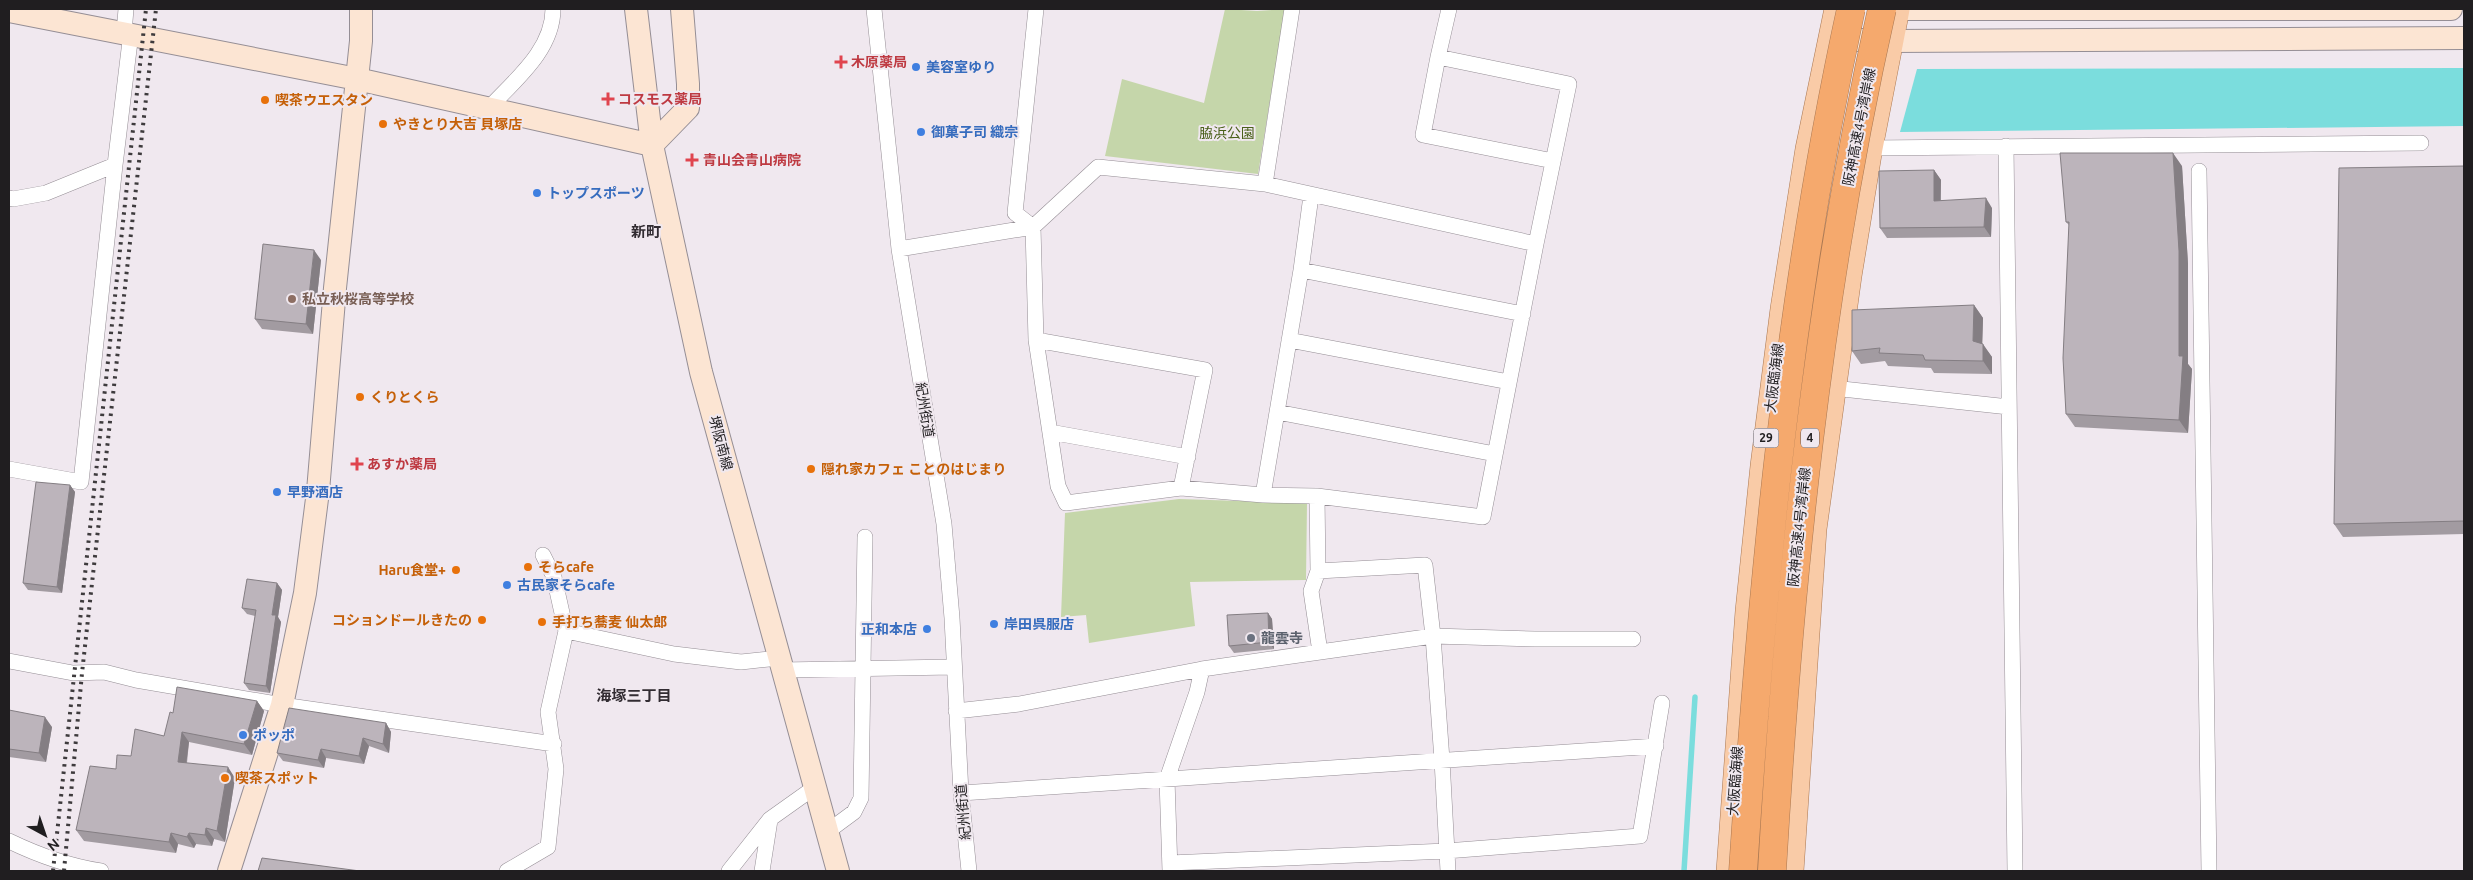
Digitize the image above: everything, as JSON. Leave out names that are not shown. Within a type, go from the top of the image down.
[{"type":"highway","name":"阪神高速4号湾岸線","points":[[1743,871],[1752,723],[1769,534],[1791,353],[1817,183],[1851,9]]},
{"type":"highway","name":"阪神高速4号湾岸線","points":[[1772,871],[1780,734],[1798,532],[1820,358],[1846,193],[1890,9]]},
{"type":"main road","name":"大阪臨海線","points":[[1728,871],[1748,612],[1762,466],[1783,309],[1808,149],[1837,9]]},
{"type":"main road","points":[[1791,871],[1814,529],[1833,388],[1870,148],[1891,41],[1890,9]]},
{"type":"street","points":[[9,469],[81,482],[128,33],[126,9]]},
{"type":"street","points":[[229,871],[282,705],[305,593],[316,500],[335,288],[357,79],[361,9]]},
{"type":"street","points":[[489,108],[532,62],[546,42],[553,22],[553,9]]},
{"type":"street","name":"堺阪南線","points":[[636,9],[652,144],[701,372],[838,871]]},
{"type":"street","points":[[9,11],[357,79],[652,144],[688,108],[682,9]]},
{"type":"street","name":"紀州街道","points":[[874,9],[898,250],[944,524],[952,618],[953,667],[961,793],[969,871]]},
{"type":"street","points":[[1033,227],[1015,213],[1036,9]]},
{"type":"street","points":[[1265,184],[1292,9]]},
{"type":"street","points":[[1449,9],[1423,135],[1553,161]]},
{"type":"street","points":[[1890,9],[2451,9]]},
{"type":"street","points":[[2376,9],[2376,40]]},
{"type":"street","points":[[1831,39],[1891,41],[2376,40],[2464,38]]},
{"type":"street","points":[[1033,227],[1036,340],[1058,486],[1066,503],[1181,488],[1263,495],[1317,496],[1483,517],[1569,84],[1438,57]]},
{"type":"street","points":[[1870,148],[2421,143]]},
{"type":"street","points":[[2006,146],[2015,871]]},
{"type":"street","points":[[9,198],[13,199],[46,193],[115,165]]},
{"type":"street","points":[[898,250],[1033,227],[1098,167],[1265,184],[1311,196],[1536,244]]},
{"type":"street","points":[[2199,171],[2209,871]]},
{"type":"street","points":[[1263,495],[1290,340],[1311,196]]},
{"type":"street","points":[[1301,270],[1522,314]]},
{"type":"street","points":[[1036,340],[1205,370],[1181,488]]},
{"type":"street","points":[[1290,340],[1509,382]]},
{"type":"street","points":[[1833,388],[2009,407]]},
{"type":"street","points":[[1278,412],[1495,454]]},
{"type":"street","points":[[1050,432],[1188,457]]},
{"type":"street","points":[[1317,496],[1318,571],[1311,591],[1320,652]]},
{"type":"street","points":[[827,832],[854,812],[861,798],[865,537]]},
{"type":"street","points":[[507,871],[548,847],[556,769],[548,712],[566,631],[554,577],[543,555]]},
{"type":"street","points":[[1318,571],[1425,564],[1433,636],[1448,871]]},
{"type":"street","points":[[566,631],[674,654],[741,662],[864,669],[953,667]]},
{"type":"street","points":[[956,711],[1020,704],[1202,669],[1433,636],[1535,639],[1633,638]]},
{"type":"street","points":[[9,661],[73,673],[104,672],[136,680],[282,705],[554,744]]},
{"type":"street","points":[[1202,669],[1197,692],[1167,779],[1170,867],[1446,851],[1640,836],[1662,703]]},
{"type":"street","points":[[961,793],[1656,746]]},
{"type":"street","points":[[730,871],[770,819],[815,787]]},
{"type":"street","points":[[762,871],[770,819]]},
{"type":"street","points":[[9,841],[34,853],[72,866],[100,871]]},
{"type":"green space","name":"脇浜公園","points":[[1225,9],[1257,11],[1285,9],[1258,174],[1105,156],[1122,79],[1204,103]]},
{"type":"green space","points":[[1179,499],[1307,503],[1306,580],[1190,582],[1195,626],[1089,643],[1086,615],[1061,617],[1065,513]]},
{"type":"water","points":[[2464,68],[2464,126],[1900,132],[1917,69]]},
{"type":"building","points":[[2060,153],[2173,153],[2179,251],[2179,356],[2183,356],[2179,420],[2066,414],[2063,358],[2069,222],[2066,222]]},
{"type":"building","points":[[2464,166],[2464,521],[2334,524],[2339,168]]},
{"type":"building","points":[[1934,170],[1934,201],[1986,198],[1984,227],[1880,228],[1879,171]]},
{"type":"building","points":[[263,244],[314,250],[306,324],[255,319]]},
{"type":"building","points":[[1974,305],[1973,341],[1983,344],[1983,361],[1925,360],[1923,355],[1879,353],[1880,348],[1852,351],[1852,310]]},
{"type":"building","points":[[36,482],[70,485],[57,587],[23,583]]},
{"type":"building","points":[[247,579],[277,583],[272,615],[276,615],[266,686],[244,683],[256,610],[242,608]]},
{"type":"building","points":[[1268,613],[1269,642],[1229,646],[1227,615]]},
{"type":"building","points":[[177,687],[257,701],[244,744],[182,732],[178,762],[228,767],[217,831],[206,828],[205,835],[189,833],[187,837],[171,833],[169,842],[76,830],[90,766],[116,769],[117,755],[131,756],[135,729],[164,736],[170,712],[173,713]]},
{"type":"building","points":[[289,708],[386,723],[383,744],[363,738],[359,756],[321,749],[318,760],[277,753]]},
{"type":"building","points":[[9,710],[45,717],[39,753],[9,749]]},
{"type":"building","points":[[262,858],[360,871],[258,871]]},
{"type":"waterway","points":[[1684,871],[1695,697]]},
{"type":"railway","points":[[53,871],[146,9]]},
{"type":"railway","points":[[64,871],[82,673],[156,9]]},
{"type":"place","name":"木原薬局","points":[[841,62]]},
{"type":"place","name":"美容室ゆり","points":[[916,67]]},
{"type":"place","name":"コスモス薬局","points":[[608,99]]},
{"type":"place","name":"喫茶ウエスタン","points":[[265,100]]},
{"type":"place","name":"やきとり大吉 貝塚店","points":[[383,124]]},
{"type":"place","name":"御菓子司 織宗","points":[[921,132]]},
{"type":"place","name":"青山会青山病院","points":[[692,160]]},
{"type":"place","name":"トップスポーツ","points":[[537,193]]},
{"type":"place","name":"私立秋桜高等学校","points":[[292,299]]},
{"type":"place","name":"くりとくら","points":[[360,397]]},
{"type":"place","name":"あすか薬局","points":[[357,464]]},
{"type":"place","name":"隠れ家カフェ ことのはじまり","points":[[811,469]]},
{"type":"place","name":"早野酒店","points":[[277,492]]},
{"type":"place","name":"そらcafe","points":[[528,567]]},
{"type":"place","name":"Haru食堂+","points":[[456,570]]},
{"type":"place","name":"古民家そらcafe","points":[[507,585]]},
{"type":"place","name":"コションドールきたの","points":[[482,620]]},
{"type":"place","name":"手打ち蕎麦 仙太郎","points":[[542,622]]},
{"type":"place","name":"岸田呉服店","points":[[994,624]]},
{"type":"place","name":"正和本店","points":[[927,629]]},
{"type":"place","name":"龍雲寺","points":[[1251,638]]},
{"type":"place","name":"ポッポ","points":[[243,735]]},
{"type":"place","name":"喫茶スポット","points":[[225,778]]},
{"type":"district","name":"新町","points":[[646,232]]},
{"type":"district","name":"海塚三丁目","points":[[634,696]]}]
